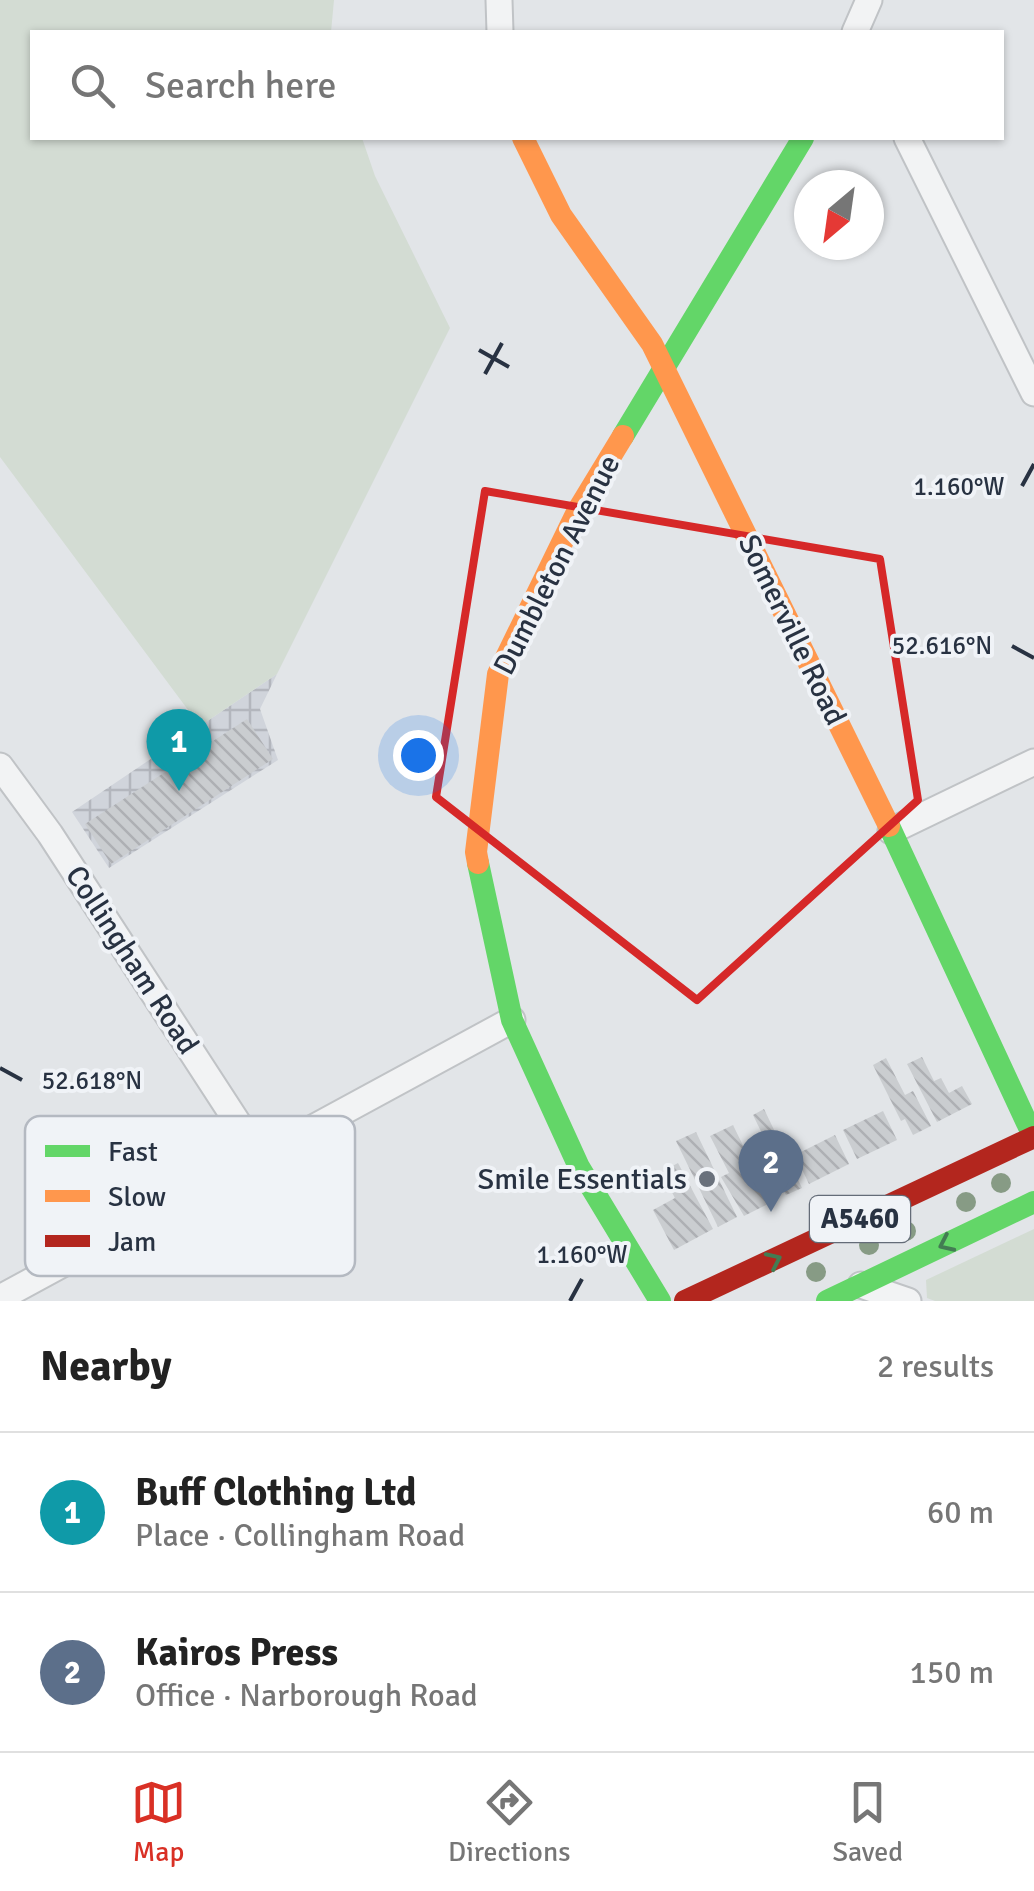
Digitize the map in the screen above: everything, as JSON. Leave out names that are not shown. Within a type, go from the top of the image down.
[{"type":"street","points":[[499,0],[500,30]]},
{"type":"street","points":[[856,30],[869,0]]},
{"type":"street","name":"Somerville Road","points":[[524,140],[561,216],[652,344],[891,831],[1034,1138]]},
{"type":"street","name":"Dumbleton Avenue","points":[[660,1301],[580,1167],[512,1020],[476,852],[498,674],[578,510],[802,140]]},
{"type":"street","points":[[908,140],[1034,393]]},
{"type":"street","points":[[891,831],[1034,762]]},
{"type":"street","name":"Collingham Road","points":[[0,766],[50,834],[233,1116]]},
{"type":"street","points":[[335,1116],[512,1020]]},
{"type":"street","name":"A5460","points":[[686,1301],[1034,1138]]},
{"type":"street","name":"A5460","points":[[826,1301],[1034,1202]]},
{"type":"street","points":[[0,1298],[41,1276]]},
{"type":"street","points":[[861,1285],[908,1301]]},
{"type":"highlighted area","points":[[485,491],[880,559],[918,800],[697,1000],[436,797]]},
{"type":"shaded area","points":[[0,0],[334,0],[331,30],[30,30],[30,140],[363,140],[375,176],[450,328],[277,674],[200,726],[0,457]]},
{"type":"shaded area","points":[[277,674],[260,709],[278,760],[109,868],[72,812]]},
{"type":"shaded area","points":[[1034,1229],[1034,1301],[927,1298],[926,1280]]},
{"type":"building","points":[[247,719],[273,759],[111,864],[85,824]]},
{"type":"building","points":[[922,1057],[934,1081],[941,1078],[949,1093],[962,1086],[972,1104],[937,1122],[907,1064]]},
{"type":"building","points":[[886,1058],[905,1095],[913,1091],[931,1126],[913,1135],[905,1119],[901,1121],[873,1065]]},
{"type":"building","points":[[764,1109],[802,1188],[786,1195],[763,1156],[771,1152],[753,1115]]},
{"type":"building","points":[[883,1111],[897,1140],[857,1159],[843,1130]]},
{"type":"building","points":[[733,1125],[751,1162],[759,1158],[776,1200],[744,1216],[721,1177],[729,1173],[710,1136]]},
{"type":"building","name":"Smile Essentials","points":[[696,1132],[737,1217],[718,1227],[676,1141]]},
{"type":"building","points":[[835,1135],[849,1164],[809,1184],[795,1155]]},
{"type":"building","points":[[678,1163],[713,1229],[674,1250],[653,1210],[675,1198],[661,1172]]},
{"type":"traffic: fast","points":[[623,436],[802,140]]},
{"type":"traffic: fast","points":[[889,826],[1034,1138]]},
{"type":"traffic: fast","points":[[478,863],[512,1020],[579,1167],[660,1301]]},
{"type":"traffic: fast","points":[[827,1301],[1034,1202]]},
{"type":"traffic: slow","points":[[524,140],[561,215],[652,344],[889,826]]},
{"type":"traffic: slow","points":[[478,863],[476,852],[498,674],[578,510],[623,436]]},
{"type":"traffic: jam","points":[[685,1301],[1034,1137]]},
{"type":"place","name":"Buff Clothing Ltd","points":[[179,791]]},
{"type":"place","name":"Smile Essentials","points":[[707,1179]]},
{"type":"place","name":"Kairos Press","points":[[771,1212]]}]
